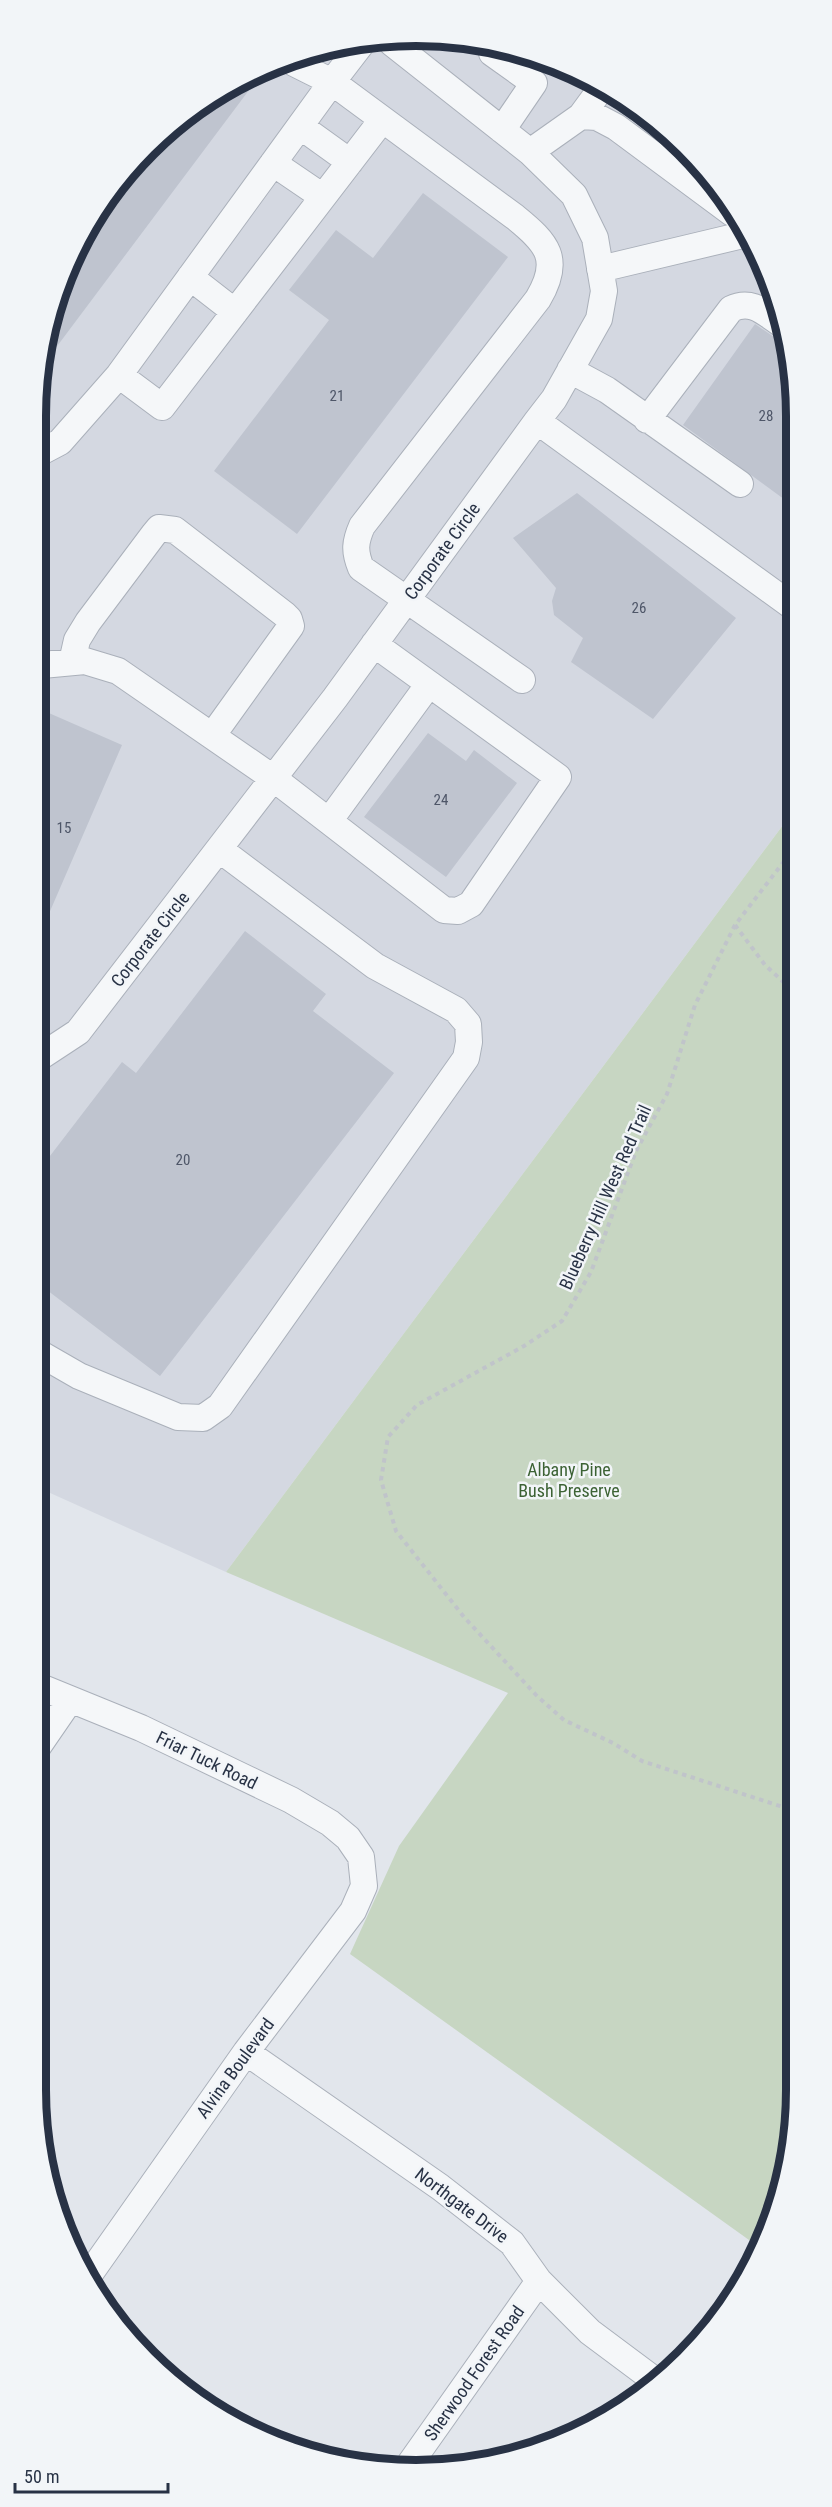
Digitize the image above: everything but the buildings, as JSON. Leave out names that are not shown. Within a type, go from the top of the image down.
[{"type":"street","name":"Corporate Circle","points":[[46,1053],[78,1032],[374,644],[537,422],[599,319],[604,291],[595,237],[574,195],[530,152],[397,47]]},
{"type":"street","points":[[46,449],[60,442],[119,375],[355,52]]},
{"type":"street","points":[[502,57],[534,83],[502,130]]},
{"type":"street","points":[[299,65],[332,82],[538,236],[547,251],[550,267],[549,281],[538,299],[362,526],[356,541],[356,555],[361,568],[522,680]]},
{"type":"street","points":[[530,152],[581,116],[597,94]]},
{"type":"street","points":[[581,116],[597,117],[616,127],[716,201]]},
{"type":"street","points":[[119,375],[162,407],[382,120]]},
{"type":"street","points":[[300,126],[350,162]]},
{"type":"street","points":[[273,163],[322,197]]},
{"type":"street","points":[[600,269],[739,236]]},
{"type":"street","points":[[190,277],[235,312]]},
{"type":"street","points":[[647,420],[731,309],[741,304],[749,304],[773,319]]},
{"type":"street","points":[[570,370],[607,390],[740,484]]},
{"type":"street","points":[[537,422],[786,602]]},
{"type":"street","points":[[72,662],[77,640],[88,622],[154,534],[159,528],[175,530],[290,619],[291,626],[212,736]]},
{"type":"street","points":[[46,665],[85,661],[118,671],[273,778],[444,910],[459,911],[471,904],[558,777],[374,644]]},
{"type":"street","points":[[329,821],[429,684]]},
{"type":"street","points":[[46,1357],[79,1376],[178,1418],[203,1418],[220,1406],[466,1058],[469,1042],[468,1024],[456,1010],[375,966],[219,849]]},
{"type":"street","name":"Friar Tuck Road","points":[[46,1690],[141,1728],[291,1800],[330,1823],[348,1838],[361,1857]]},
{"type":"street","points":[[46,1736],[70,1700]]},
{"type":"street","name":"Alvina Boulevard","points":[[93,2270],[246,2052],[353,1911],[364,1886],[361,1857]]},
{"type":"street","name":"Northgate Drive","points":[[246,2052],[440,2187],[512,2243],[539,2281],[590,2332],[650,2377]]},
{"type":"street","name":"Sherwood Forest Road","points":[[413,2460],[539,2281]]},
{"type":"path","name":"Blueberry Hill West Red Trail","points":[[786,859],[735,925],[695,1005],[667,1094],[636,1151],[591,1272],[562,1321],[524,1346],[417,1405],[388,1437],[381,1480],[396,1531],[464,1617],[537,1696],[564,1720],[614,1743],[642,1761],[786,1808]]},
{"type":"path","points":[[735,925],[765,965],[786,984]]},
{"type":"shaded area","points":[[392,47],[440,47],[464,50],[512,59],[557,75],[601,96],[641,123],[660,138],[694,172],[709,191],[736,231],[757,275],[773,320],[785,392],[786,821],[226,1572],[46,1491],[46,416],[50,368],[66,297],[96,231],[138,172],[172,138],[191,123],[231,96],[253,85],[320,59]]},
{"type":"green space","name":"Albany Pine Bush Preserve","points":[[786,821],[786,2091],[782,2139],[773,2187],[752,2242],[350,1954],[399,1846],[508,1693],[226,1572]]}]
